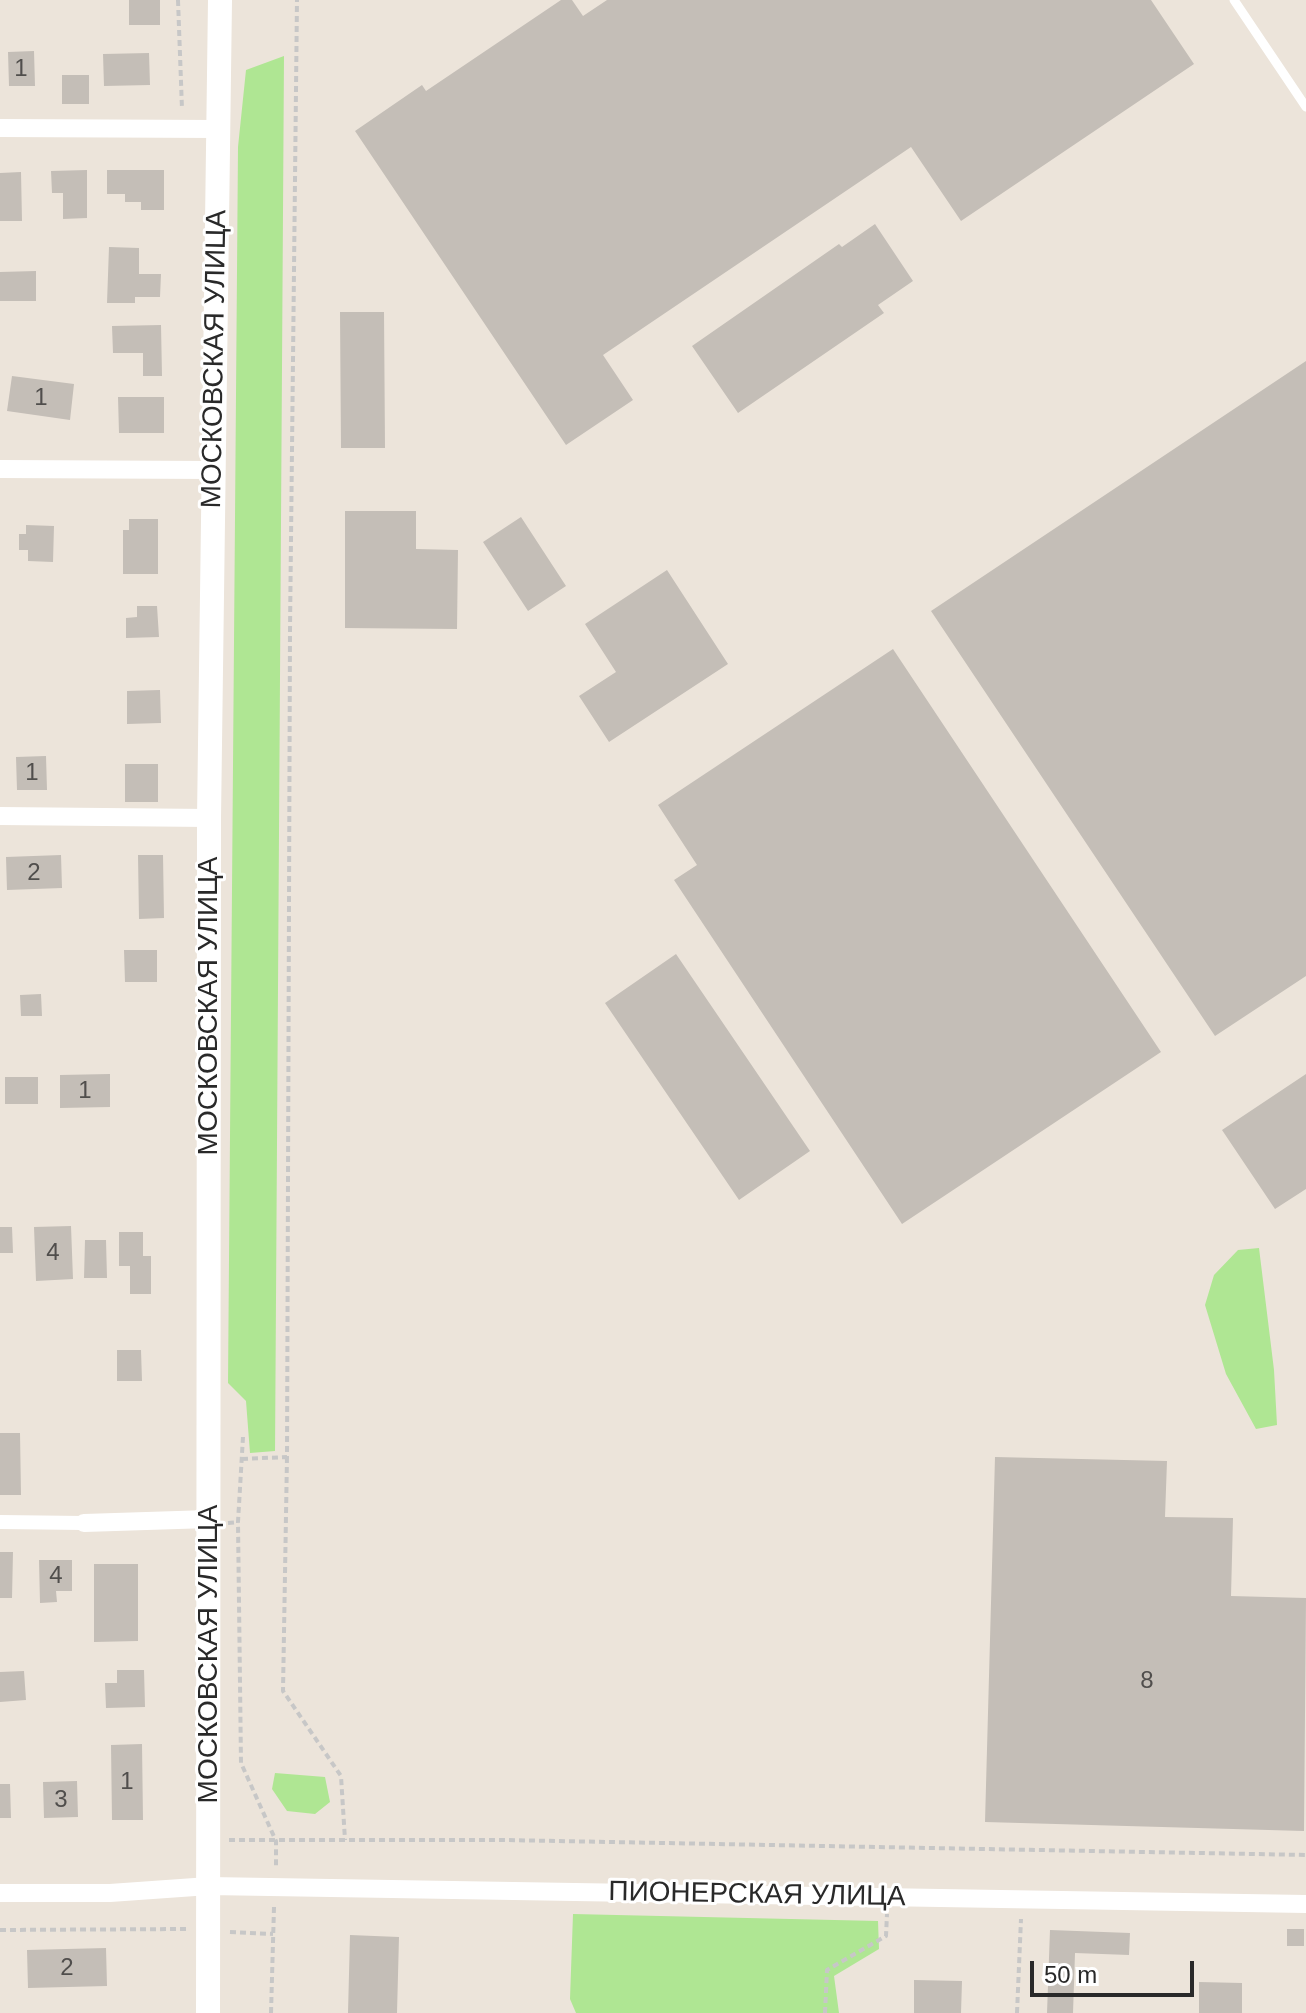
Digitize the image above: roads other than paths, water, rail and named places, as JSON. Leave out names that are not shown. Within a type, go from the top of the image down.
[{"type":"main road","name":"МОСКОВСКАЯ УЛИЦА","points":[[208,2013],[209,818],[220,0]]},
{"type":"street","points":[[0,128],[218,129]]},
{"type":"street","points":[[0,469],[214,470]]},
{"type":"street","points":[[0,816],[209,818]]},
{"type":"street","points":[[0,1522],[209,1519]]},
{"type":"street","name":"ПИОНЕРСКАЯ УЛИЦА","points":[[0,1893],[110,1893],[209,1886],[1306,1904]]},
{"type":"lane","points":[[1234,0],[1306,107]]}]
